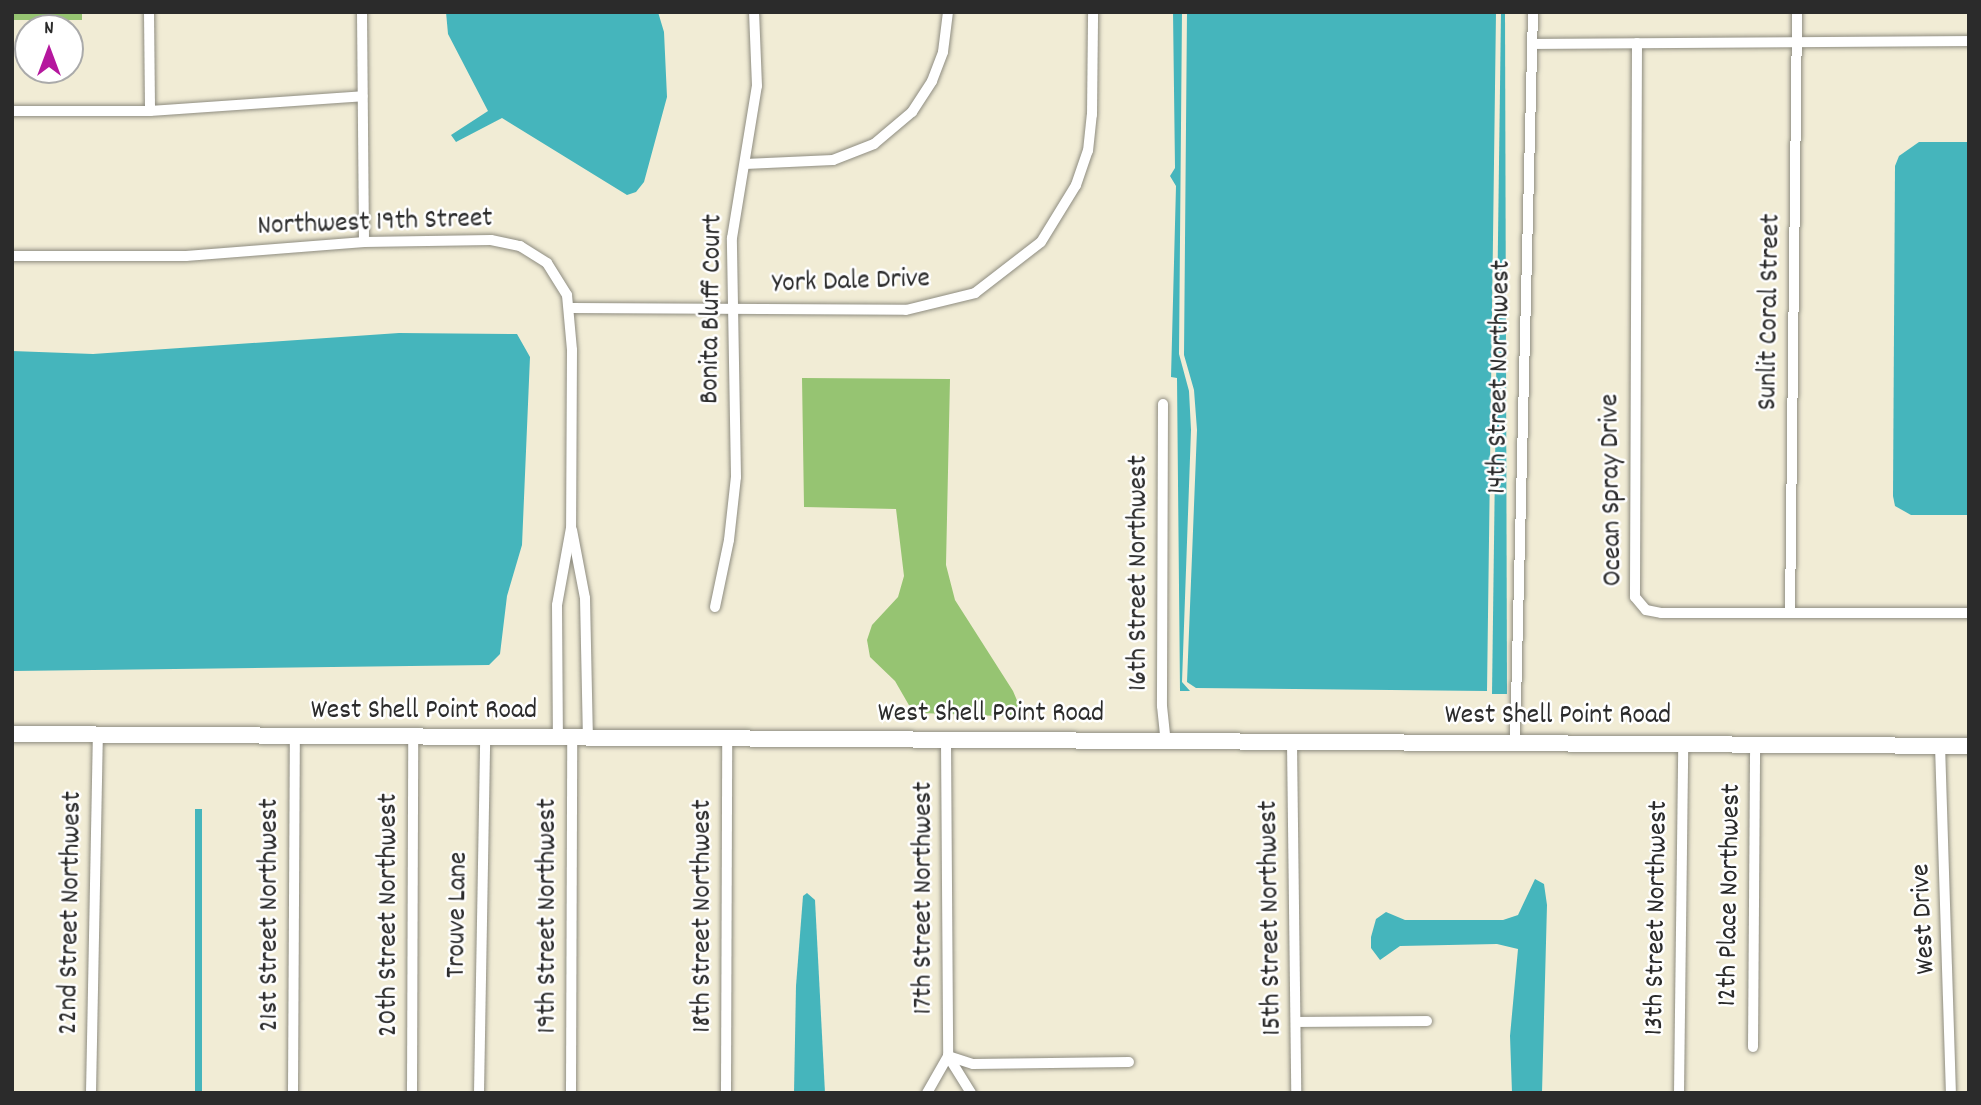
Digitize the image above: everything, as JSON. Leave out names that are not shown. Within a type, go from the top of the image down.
[{"type":"street","points":[[149,12],[150,111]]},
{"type":"street","points":[[362,12],[364,242]]},
{"type":"street","name":"Bonita Bluff Court","points":[[715,607],[729,540],[736,477],[731,309],[732,238],[757,86],[754,12]]},
{"type":"street","points":[[745,164],[833,160],[874,145],[912,112],[932,81],[943,52],[948,12]]},
{"type":"street","name":"York Dale Drive","points":[[570,308],[926,307],[975,293],[1019,262],[1060,217],[1088,151],[1093,12]]},
{"type":"street","name":"14th Street Northwest","points":[[1515,743],[1533,12]]},
{"type":"street","name":"Sunlit Coral Street","points":[[1790,613],[1797,12]]},
{"type":"street","points":[[1532,44],[1969,41]]},
{"type":"street","name":"Ocean Spray Drive","points":[[1637,43],[1635,597],[1646,610],[1661,613],[1969,613]]},
{"type":"street","points":[[12,111],[150,111],[362,96]]},
{"type":"street","name":"Northwest 19th Street","points":[[12,256],[186,256],[364,242],[491,240],[520,246],[554,271],[570,308],[571,528],[557,606],[572,739]]},
{"type":"street","name":"16th Street Northwest","points":[[1163,404],[1162,706],[1167,742]]},
{"type":"street","name":"Northwest 19th Street","points":[[571,528],[585,598],[572,739]]},
{"type":"street","name":"West Shell Point Road","points":[[12,734],[295,738],[1969,746]]},
{"type":"street","name":"22nd Street Northwest","points":[[92,1093],[98,734]]},
{"type":"street","name":"21st Street Northwest","points":[[293,1093],[295,738]]},
{"type":"street","name":"20th Street Northwest","points":[[412,1093],[413,738]]},
{"type":"street","name":"Trouve Lane","points":[[479,1093],[485,738]]},
{"type":"street","name":"19th Street Northwest","points":[[571,1093],[572,739]]},
{"type":"street","name":"18th Street Northwest","points":[[726,1093],[727,739]]},
{"type":"street","name":"17th Street Northwest","points":[[946,741],[948,1056]]},
{"type":"street","name":"15th Street Northwest","points":[[1292,743],[1296,1093]]},
{"type":"street","name":"13th Street Northwest","points":[[1679,1093],[1683,744]]},
{"type":"street","name":"12th Place Northwest","points":[[1753,1047],[1755,744]]},
{"type":"street","name":"West Drive","points":[[1940,745],[1951,1091]]},
{"type":"street","points":[[1297,1022],[1427,1021]]},
{"type":"street","points":[[948,1056],[973,1063],[1129,1062]]},
{"type":"street","points":[[927,1093],[948,1056]]},
{"type":"street","points":[[948,1056],[971,1093]]},
{"type":"green space","points":[[12,12],[82,12],[14,14],[12,20]]},
{"type":"green space","points":[[802,378],[950,379],[946,565],[955,600],[1013,691],[1024,717],[921,713],[910,707],[895,681],[870,657],[867,640],[872,625],[898,597],[904,576],[896,509],[804,507]]},
{"type":"water","points":[[446,12],[658,12],[664,32],[667,97],[644,182],[636,192],[627,195],[502,118],[456,142],[451,135],[488,111],[448,34]]},
{"type":"water","points":[[1173,12],[1182,12],[1179,354],[1189,391],[1191,430],[1182,682],[1190,691],[1180,691],[1177,378],[1171,377],[1176,186],[1170,176],[1175,168]]},
{"type":"water","points":[[1187,12],[1496,12],[1487,691],[1196,688],[1187,682],[1197,430],[1194,390],[1184,355]]},
{"type":"water","points":[[1501,12],[1505,12],[1507,694],[1492,694]]},
{"type":"water","points":[[1919,142],[1969,142],[1969,515],[1911,515],[1895,506],[1893,496],[1895,166],[1899,156]]},
{"type":"water","points":[[399,333],[517,334],[530,357],[522,545],[507,596],[500,654],[489,665],[12,671],[12,351],[93,354]]},
{"type":"water","points":[[195,809],[202,809],[202,1093],[195,1093]]},
{"type":"water","points":[[1535,879],[1544,884],[1547,905],[1542,1093],[1512,1093],[1510,1036],[1518,949],[1497,944],[1400,946],[1380,960],[1371,948],[1371,937],[1376,919],[1386,912],[1405,920],[1503,920],[1518,915]]},
{"type":"water","points":[[807,893],[815,900],[825,1093],[794,1093],[796,986],[803,896]]}]
